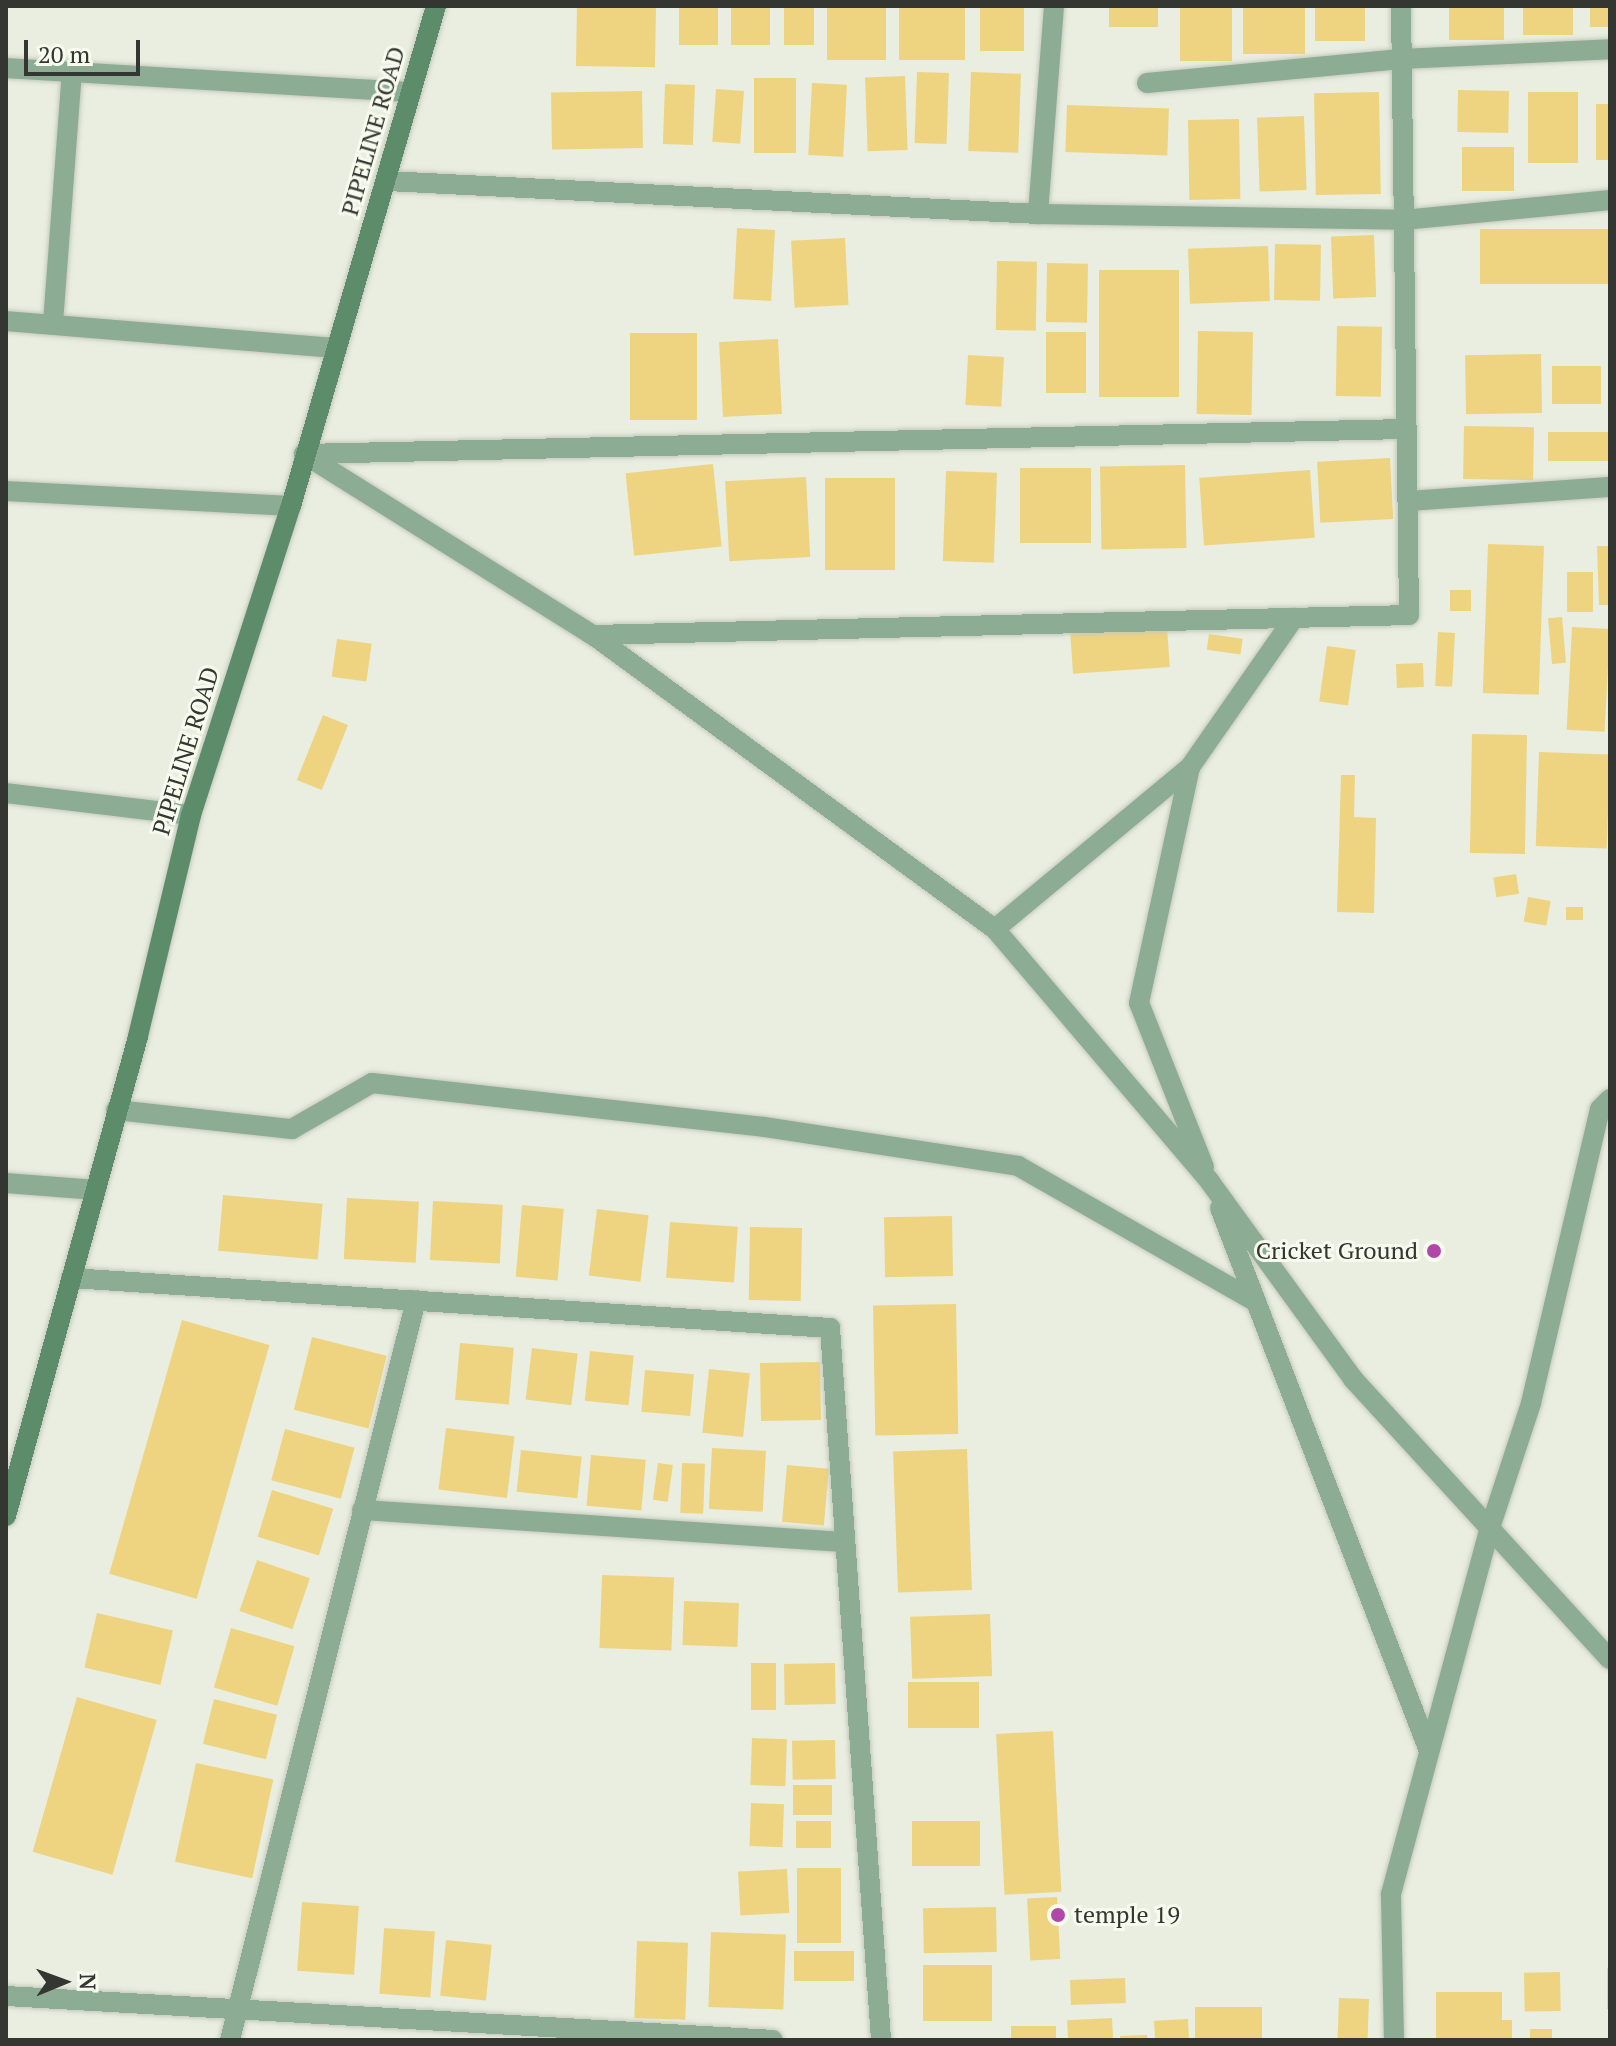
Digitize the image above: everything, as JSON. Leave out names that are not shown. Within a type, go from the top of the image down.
[{"type":"main road","name":"PIPELINE ROAD","points":[[6,1516],[96,1190],[191,815],[291,506],[436,6]]},
{"type":"street","points":[[1038,214],[1054,6]]},
{"type":"street","points":[[593,635],[1409,615],[1401,6]]},
{"type":"street","points":[[1147,83],[1401,59],[1610,49]]},
{"type":"street","points":[[6,68],[411,92]]},
{"type":"street","points":[[53,323],[72,71]]},
{"type":"street","points":[[387,181],[1038,214],[1403,220],[1610,200]]},
{"type":"street","points":[[6,321],[337,348]]},
{"type":"street","points":[[304,454],[1406,429]]},
{"type":"street","points":[[304,454],[593,635],[995,929],[1210,1182],[1353,1379],[1610,1659]]},
{"type":"street","points":[[1408,501],[1610,487]]},
{"type":"street","points":[[6,491],[291,506]]},
{"type":"street","points":[[995,929],[1190,767],[1294,618]]},
{"type":"street","points":[[1190,767],[1139,1003],[1429,1751]]},
{"type":"street","points":[[6,793],[191,815]]},
{"type":"street","points":[[116,1110],[292,1129],[372,1083],[764,1127],[1018,1166],[1255,1301]]},
{"type":"street","points":[[1394,2040],[1391,1894],[1490,1528],[1531,1403],[1600,1109],[1610,1099]]},
{"type":"street","points":[[6,1183],[96,1190]]},
{"type":"street","points":[[71,1278],[830,1328],[881,2040]]},
{"type":"street","points":[[230,2040],[235,2006],[416,1300]]},
{"type":"street","points":[[362,1510],[845,1542]]},
{"type":"street","points":[[6,1996],[235,2006],[773,2040]]},
{"type":"building","points":[[577,6],[656,7],[655,67],[576,66]]},
{"type":"building","points":[[679,6],[718,6],[718,45],[679,45]]},
{"type":"building","points":[[731,6],[770,6],[770,45],[731,45]]},
{"type":"building","points":[[784,6],[814,6],[814,45],[784,45]]},
{"type":"building","points":[[827,6],[886,6],[886,60],[827,60]]},
{"type":"building","points":[[899,6],[965,6],[965,60],[899,60]]},
{"type":"building","points":[[980,6],[1024,6],[1024,51],[980,51]]},
{"type":"building","points":[[1109,6],[1158,6],[1158,27],[1109,27]]},
{"type":"building","points":[[1180,6],[1232,6],[1232,61],[1180,61]]},
{"type":"building","points":[[1243,6],[1305,6],[1305,54],[1243,54]]},
{"type":"building","points":[[1315,6],[1365,6],[1365,41],[1315,41]]},
{"type":"building","points":[[1449,6],[1504,6],[1504,40],[1449,40]]},
{"type":"building","points":[[1523,6],[1573,6],[1573,35],[1523,35]]},
{"type":"building","points":[[1590,6],[1610,6],[1610,27],[1590,27]]},
{"type":"building","points":[[917,72],[949,73],[947,144],[915,143]]},
{"type":"building","points":[[971,72],[1021,74],[1018,153],[968,151]]},
{"type":"building","points":[[905,76],[908,150],[868,151],[865,77]]},
{"type":"building","points":[[754,78],[796,78],[796,153],[754,153]]},
{"type":"building","points":[[812,83],[847,85],[843,157],[808,155]]},
{"type":"building","points":[[665,84],[695,85],[693,145],[663,144]]},
{"type":"building","points":[[716,89],[744,91],[740,144],[712,142]]},
{"type":"building","points":[[1458,90],[1509,91],[1508,133],[1457,132]]},
{"type":"building","points":[[642,91],[643,148],[552,150],[551,93]]},
{"type":"building","points":[[1379,92],[1381,194],[1316,195],[1314,93]]},
{"type":"building","points":[[1528,92],[1578,92],[1578,163],[1528,163]]},
{"type":"building","points":[[1596,104],[1610,104],[1610,160],[1596,160]]},
{"type":"building","points":[[1067,105],[1169,109],[1167,156],[1065,152]]},
{"type":"building","points":[[1304,116],[1307,190],[1260,192],[1257,118]]},
{"type":"building","points":[[1239,119],[1240,199],[1189,200],[1188,120]]},
{"type":"building","points":[[1462,147],[1514,147],[1514,191],[1462,191]]},
{"type":"building","points":[[737,228],[775,230],[771,301],[733,299]]},
{"type":"building","points":[[1480,229],[1610,229],[1610,284],[1480,284]]},
{"type":"building","points":[[1374,235],[1376,297],[1333,298],[1331,237]]},
{"type":"building","points":[[845,238],[849,305],[795,308],[791,241]]},
{"type":"building","points":[[1275,244],[1321,245],[1320,301],[1274,300]]},
{"type":"building","points":[[1268,246],[1270,301],[1190,304],[1188,249]]},
{"type":"building","points":[[997,261],[1037,262],[1036,331],[996,330]]},
{"type":"building","points":[[1047,263],[1088,264],[1087,323],[1046,322]]},
{"type":"building","points":[[1099,270],[1179,270],[1179,397],[1099,397]]},
{"type":"building","points":[[1337,326],[1382,327],[1381,397],[1336,396]]},
{"type":"building","points":[[1198,331],[1253,332],[1252,415],[1197,414]]},
{"type":"building","points":[[1046,332],[1086,332],[1086,393],[1046,393]]},
{"type":"building","points":[[630,333],[697,333],[697,420],[630,420]]},
{"type":"building","points":[[778,339],[782,414],[723,417],[719,342]]},
{"type":"building","points":[[1541,354],[1542,413],[1466,414],[1465,355]]},
{"type":"building","points":[[968,355],[1004,357],[1001,407],[965,405]]},
{"type":"building","points":[[1552,366],[1601,366],[1601,404],[1552,404]]},
{"type":"building","points":[[1464,426],[1534,427],[1533,480],[1463,479]]},
{"type":"building","points":[[1548,432],[1610,432],[1610,461],[1548,461]]},
{"type":"building","points":[[1390,458],[1393,519],[1320,523],[1317,462]]},
{"type":"building","points":[[713,464],[722,547],[634,556],[625,473]]},
{"type":"building","points":[[1185,465],[1186,548],[1101,549],[1100,466]]},
{"type":"building","points":[[1020,468],[1091,468],[1091,543],[1020,543]]},
{"type":"building","points":[[1310,470],[1315,538],[1204,546],[1199,478]]},
{"type":"building","points":[[946,471],[997,473],[994,563],[943,561]]},
{"type":"building","points":[[806,477],[810,557],[729,561],[725,481]]},
{"type":"building","points":[[825,478],[895,478],[895,570],[825,570]]},
{"type":"building","points":[[1488,544],[1544,546],[1539,695],[1483,693]]},
{"type":"building","points":[[1597,546],[1610,546],[1610,605],[1599,605]]},
{"type":"building","points":[[1567,572],[1593,572],[1593,612],[1567,612]]},
{"type":"building","points":[[1450,590],[1471,590],[1471,611],[1450,611]]},
{"type":"building","points":[[1562,617],[1566,663],[1552,664],[1548,618]]},
{"type":"building","points":[[1167,627],[1170,667],[1073,674],[1070,634]]},
{"type":"building","points":[[1572,627],[1610,629],[1605,732],[1567,730]]},
{"type":"building","points":[[1438,632],[1455,633],[1452,687],[1435,686]]},
{"type":"building","points":[[1209,634],[1243,639],[1240,655],[1207,650]]},
{"type":"building","points":[[337,639],[372,644],[366,682],[332,677]]},
{"type":"building","points":[[1327,646],[1356,650],[1348,705],[1319,701]]},
{"type":"building","points":[[1423,663],[1424,687],[1397,688],[1396,664]]},
{"type":"building","points":[[323,715],[348,725],[322,790],[297,780]]},
{"type":"building","points":[[1472,734],[1527,735],[1525,854],[1470,853]]},
{"type":"building","points":[[1539,752],[1610,754],[1607,848],[1536,846]]},
{"type":"building","points":[[1341,775],[1355,775],[1354,817],[1376,818],[1374,913],[1337,912]]},
{"type":"building","points":[[1516,874],[1519,894],[1496,897],[1493,878]]},
{"type":"building","points":[[1528,897],[1551,901],[1546,926],[1524,922]]},
{"type":"building","points":[[1566,907],[1583,907],[1583,920],[1566,920]]},
{"type":"building","points":[[223,1195],[323,1204],[318,1260],[218,1251]]},
{"type":"building","points":[[347,1198],[419,1202],[416,1263],[344,1259]]},
{"type":"building","points":[[433,1201],[503,1205],[500,1264],[430,1260]]},
{"type":"building","points":[[522,1205],[564,1209],[558,1280],[516,1277]]},
{"type":"building","points":[[597,1209],[649,1215],[640,1282],[589,1276]]},
{"type":"building","points":[[952,1216],[953,1276],[885,1277],[884,1217]]},
{"type":"building","points":[[670,1222],[738,1227],[734,1283],[666,1278]]},
{"type":"building","points":[[750,1227],[802,1228],[801,1301],[749,1300]]},
{"type":"building","points":[[956,1304],[958,1434],[875,1435],[873,1305]]},
{"type":"building","points":[[182,1320],[269,1345],[197,1599],[109,1574]]},
{"type":"building","points":[[312,1337],[387,1356],[369,1428],[294,1410]]},
{"type":"building","points":[[460,1343],[514,1348],[509,1404],[455,1400]]},
{"type":"building","points":[[532,1348],[578,1354],[571,1405],[526,1400]]},
{"type":"building","points":[[590,1351],[634,1356],[629,1405],[585,1401]]},
{"type":"building","points":[[820,1362],[821,1420],[761,1421],[760,1363]]},
{"type":"building","points":[[709,1369],[750,1373],[743,1437],[702,1433]]},
{"type":"building","points":[[645,1370],[694,1374],[690,1416],[641,1412]]},
{"type":"building","points":[[446,1428],[514,1436],[507,1498],[438,1490]]},
{"type":"building","points":[[285,1429],[355,1448],[341,1499],[271,1480]]},
{"type":"building","points":[[712,1448],[766,1451],[763,1512],[709,1509]]},
{"type":"building","points":[[967,1449],[972,1590],[898,1592],[893,1452]]},
{"type":"building","points":[[521,1450],[582,1456],[577,1498],[517,1492]]},
{"type":"building","points":[[591,1455],[646,1460],[641,1511],[587,1506]]},
{"type":"building","points":[[658,1463],[673,1465],[668,1502],[653,1500]]},
{"type":"building","points":[[682,1463],[705,1464],[703,1514],[680,1513]]},
{"type":"building","points":[[787,1465],[829,1469],[824,1525],[782,1522]]},
{"type":"building","points":[[272,1490],[333,1509],[319,1556],[258,1537]]},
{"type":"building","points":[[257,1560],[310,1578],[292,1629],[239,1611]]},
{"type":"building","points":[[602,1575],[674,1578],[671,1650],[599,1648]]},
{"type":"building","points":[[684,1601],[739,1603],[737,1647],[682,1645]]},
{"type":"building","points":[[97,1613],[173,1631],[160,1685],[84,1668]]},
{"type":"building","points":[[990,1614],[992,1676],[912,1679],[910,1617]]},
{"type":"building","points":[[231,1628],[294,1646],[277,1706],[214,1688]]},
{"type":"building","points":[[751,1663],[776,1663],[776,1710],[751,1710]]},
{"type":"building","points":[[835,1663],[836,1704],[785,1705],[784,1664]]},
{"type":"building","points":[[908,1682],[979,1682],[979,1728],[908,1728]]},
{"type":"building","points":[[77,1697],[157,1720],[112,1875],[33,1852]]},
{"type":"building","points":[[214,1699],[277,1715],[266,1759],[203,1744]]},
{"type":"building","points":[[1053,1731],[1061,1892],[1005,1895],[996,1734]]},
{"type":"building","points":[[752,1738],[787,1739],[785,1786],[750,1785]]},
{"type":"building","points":[[835,1740],[836,1779],[793,1780],[792,1741]]},
{"type":"building","points":[[196,1763],[273,1779],[252,1878],[175,1862]]},
{"type":"building","points":[[793,1785],[832,1785],[832,1815],[793,1815]]},
{"type":"building","points":[[751,1803],[784,1804],[782,1847],[749,1846]]},
{"type":"building","points":[[796,1821],[831,1821],[831,1848],[796,1848]]},
{"type":"building","points":[[912,1821],[980,1821],[980,1866],[912,1866]]},
{"type":"building","points":[[797,1868],[841,1868],[841,1943],[797,1943]]},
{"type":"building","points":[[787,1869],[789,1913],[740,1916],[738,1872]]},
{"type":"building","points":[[1057,1897],[1060,1959],[1030,1960],[1027,1899]]},
{"type":"building","points":[[302,1902],[359,1906],[354,1975],[297,1971]]},
{"type":"building","points":[[996,1907],[997,1952],[924,1953],[923,1908]]},
{"type":"building","points":[[384,1928],[435,1932],[430,1997],[379,1994]]},
{"type":"building","points":[[711,1932],[786,1935],[783,2010],[708,2007]]},
{"type":"building","points":[[446,1940],[492,1945],[486,2001],[440,1996]]},
{"type":"building","points":[[637,1941],[688,1943],[685,2020],[634,2018]]},
{"type":"building","points":[[794,1951],[854,1951],[854,1981],[794,1981]]},
{"type":"building","points":[[923,1965],[992,1965],[992,2021],[923,2021]]},
{"type":"building","points":[[1607,1968],[1610,1968],[1610,2009],[1607,2009]]},
{"type":"building","points":[[1560,1972],[1561,2011],[1525,2012],[1524,1973]]},
{"type":"building","points":[[1125,1978],[1126,2003],[1071,2005],[1070,1980]]},
{"type":"building","points":[[1436,1992],[1502,1992],[1502,2020],[1512,2020],[1512,2040],[1436,2040]]},
{"type":"building","points":[[1339,1998],[1369,1999],[1368,2040],[1338,2040]]},
{"type":"building","points":[[1195,2007],[1262,2007],[1262,2040],[1195,2040]]},
{"type":"building","points":[[1112,2018],[1113,2040],[1068,2040],[1067,2020]]},
{"type":"building","points":[[1188,2019],[1189,2040],[1155,2040],[1154,2021]]},
{"type":"building","points":[[1011,2026],[1056,2026],[1056,2040],[1011,2040]]},
{"type":"building","points":[[1530,2029],[1552,2029],[1552,2040],[1530,2040]]},
{"type":"building","points":[[1147,2035],[1148,2040],[1120,2040],[1120,2036]]},
{"type":"place","name":"Cricket Ground","points":[[1434,1251]]},
{"type":"place","name":"temple 19","points":[[1058,1915]]}]
